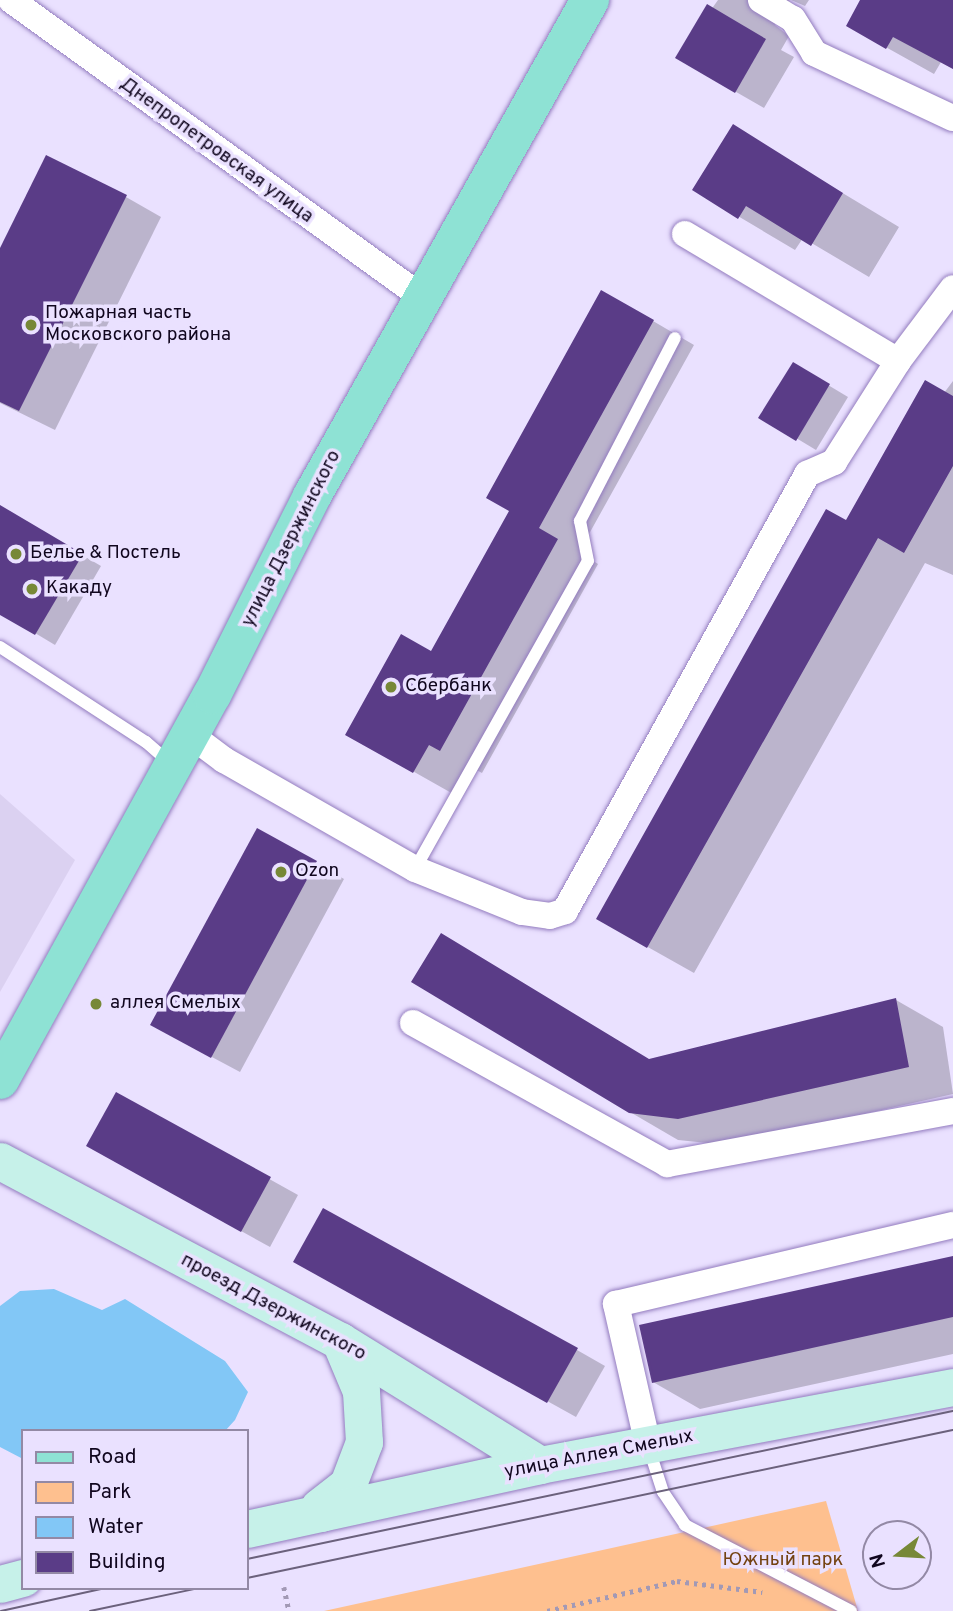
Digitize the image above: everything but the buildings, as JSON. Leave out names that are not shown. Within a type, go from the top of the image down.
[{"type":"main road","name":"улица Дзержинского","points":[[0,1080],[423,298],[590,0]]},
{"type":"main road","name":"проезд Дзержинского","points":[[0,1161],[340,1341],[540,1465]]},
{"type":"main road","points":[[321,1513],[319,1507],[348,1484],[364,1442],[362,1398],[340,1341]]},
{"type":"main road","name":"улица Аллея Смелых","points":[[248,1529],[540,1465],[953,1387]]},
{"type":"main road","points":[[0,1584],[21,1579]]},
{"type":"street","name":"Днепропетровская улица","points":[[12,0],[423,298]]},
{"type":"street","points":[[761,0],[793,19],[814,53],[953,118]]},
{"type":"street","points":[[685,234],[898,361]]},
{"type":"street","points":[[180,749],[224,760],[415,869],[522,912],[550,916],[565,911],[807,474],[834,462],[898,361],[953,288]]},
{"type":"street","points":[[413,1023],[667,1164],[953,1111]]},
{"type":"street","points":[[648,1445],[616,1304],[953,1225]]},
{"type":"lane","points":[[415,869],[588,561],[580,522],[675,338]]},
{"type":"lane","points":[[0,647],[146,742],[180,749]]},
{"type":"lane","points":[[648,1445],[663,1492],[685,1525],[851,1611]]},
{"type":"path","points":[[547,1611],[677,1581],[765,1592]]},
{"type":"path","points":[[284,1587],[289,1611]]},
{"type":"shaded area","points":[[0,794],[75,860],[0,992]]},
{"type":"green space","name":"Южный парк","points":[[826,1501],[858,1611],[324,1611]]},
{"type":"water","points":[[54,1289],[102,1310],[125,1299],[225,1361],[248,1392],[235,1420],[227,1429],[21,1429],[21,1458],[0,1447],[0,1306],[20,1291]]},
{"type":"tram line","points":[[248,1559],[953,1411]]},
{"type":"tram line","points":[[248,1578],[953,1430]]},
{"type":"tram line","points":[[1,1611],[97,1590]]},
{"type":"tram line","points":[[90,1611],[190,1590]]},
{"type":"place","name":"Пожарная часть Московского района","points":[[31,325]]},
{"type":"place","name":"Белье & Постель","points":[[16,554]]},
{"type":"place","name":"Какаду","points":[[32,589]]},
{"type":"place","name":"Сбербанк","points":[[391,687]]},
{"type":"place","name":"Ozon","points":[[281,872]]},
{"type":"place","name":"аллея Смелых","points":[[96,1004]]}]
